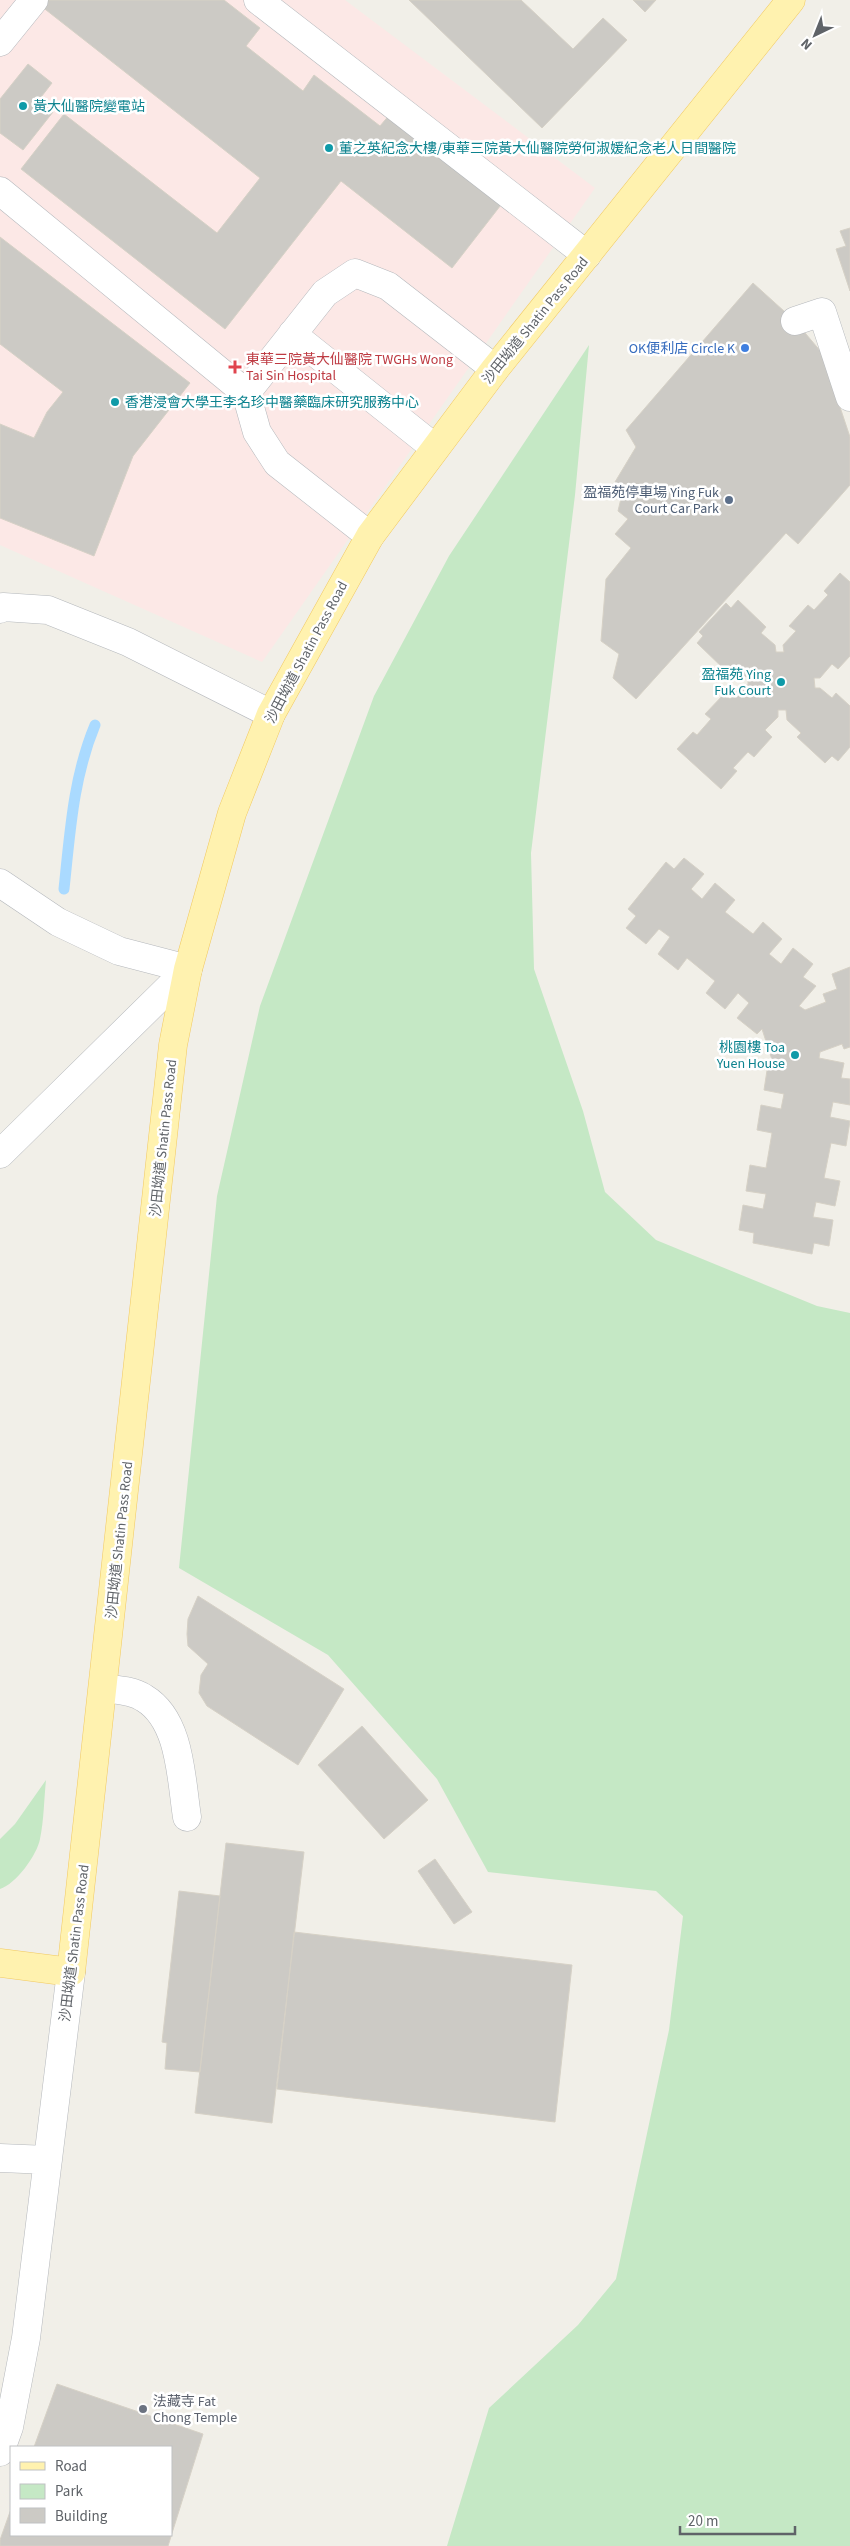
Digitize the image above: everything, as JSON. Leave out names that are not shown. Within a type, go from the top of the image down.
[{"type":"main road","name":"沙田坳道 Shatin Pass Road","points":[[71,1972],[174,1045],[188,969],[232,813],[271,714],[370,536],[495,369],[792,0]]},
{"type":"main road","points":[[0,1963],[71,1972]]},
{"type":"street","points":[[0,42],[34,0]]},
{"type":"street","points":[[258,0],[587,255]]},
{"type":"street","points":[[0,191],[246,393],[257,432],[277,463],[370,536]]},
{"type":"street","points":[[246,393],[326,293],[355,273],[388,286],[495,369]]},
{"type":"street","points":[[796,321],[822,312],[850,397]]},
{"type":"street","points":[[292,334],[434,448]]},
{"type":"street","points":[[0,609],[3,607],[48,610],[128,642],[271,714]]},
{"type":"street","points":[[0,883],[58,922],[119,951],[188,969]]},
{"type":"street","points":[[0,1154],[188,969]]},
{"type":"street","points":[[103,1688],[129,1692],[144,1698],[161,1712],[176,1748],[187,1817]]},
{"type":"street","name":"沙田坳道 Shatin Pass Road","points":[[0,2452],[9,2427],[26,2338],[71,1972]]},
{"type":"street","points":[[0,2158],[48,2160]]},
{"type":"shaded area","name":"東華三院黃大仙醫院 TWGHs Wong Tai Sin Hospital","points":[[0,0],[345,0],[595,188],[262,662],[0,545]]},
{"type":"green space","points":[[589,345],[575,495],[531,853],[534,969],[583,1111],[605,1192],[656,1240],[817,1306],[850,1313],[850,2546],[447,2546],[489,2408],[578,2325],[616,2279],[669,2030],[683,1916],[656,1891],[488,1872],[437,1779],[328,1655],[179,1568],[217,1196],[260,1006],[374,696],[449,556]]},
{"type":"green space","points":[[46,1780],[38,1846],[30,1861],[19,1875],[0,1889],[0,1839],[15,1824]]},
{"type":"building","name":"董之英紀念大樓/東華三院黃大仙醫院勞何淑媛紀念老人日間醫院","points":[[46,0],[224,0],[260,28],[246,46],[303,91],[314,75],[380,126],[391,113],[504,201],[452,268],[341,181],[225,329],[21,169],[64,114],[217,233],[260,178],[41,6]]},
{"type":"building","points":[[409,0],[521,0],[573,49],[603,18],[627,40],[542,128]]},
{"type":"building","points":[[633,0],[656,0],[645,12]]},
{"type":"building","name":"黃大仙醫院變電站","points":[[28,64],[52,83],[38,101],[53,112],[23,150],[0,133],[0,99]]},
{"type":"building","points":[[850,228],[850,291],[836,249],[846,246],[840,231]]},
{"type":"building","name":"香港浸會大學王李名珍中醫藥臨床研究服務中心","points":[[0,237],[190,383],[133,456],[94,556],[0,518],[0,424],[34,438],[47,412],[63,392],[0,344]]},
{"type":"building","name":"盈福苑停車場 Ying Fuk Court Car Park","points":[[753,283],[795,321],[822,353],[850,437],[850,485],[798,544],[786,533],[636,699],[613,678],[619,654],[601,641],[606,579],[631,548],[615,534],[628,519],[618,511],[623,490],[615,482],[636,447],[626,430]]},
{"type":"building","name":"盈福苑 Ying Fuk Court","points":[[840,573],[850,582],[850,656],[838,669],[832,664],[820,678],[814,678],[815,688],[820,688],[832,698],[836,693],[850,706],[850,747],[838,761],[832,756],[825,763],[797,737],[801,733],[787,720],[786,710],[778,710],[778,717],[765,730],[772,737],[754,757],[748,752],[733,768],[737,771],[721,789],[677,749],[693,732],[697,735],[711,719],[705,714],[724,694],[730,699],[742,685],[748,685],[748,677],[742,676],[731,666],[726,671],[697,643],[703,636],[699,632],[726,603],[731,608],[738,600],[766,627],[761,633],[775,645],[776,652],[784,652],[783,645],[796,631],[789,626],[808,605],[814,610],[828,595],[824,591]]},
{"type":"building","name":"桃園樓 Toa Yuen House","points":[[684,858],[704,874],[691,889],[702,899],[715,883],[735,900],[725,912],[753,934],[763,922],[782,939],[769,954],[781,964],[793,948],[813,964],[803,977],[816,986],[799,1006],[805,1010],[826,1002],[823,994],[837,989],[832,974],[850,967],[850,1047],[844,1049],[842,1044],[820,1052],[819,1058],[844,1063],[841,1078],[850,1079],[850,1105],[833,1102],[830,1117],[850,1121],[846,1146],[831,1143],[824,1178],[840,1181],[835,1206],[816,1202],[813,1217],[833,1220],[829,1246],[814,1243],[812,1254],[753,1243],[754,1233],[739,1230],[743,1205],[763,1209],[766,1194],[746,1191],[750,1165],[766,1168],[772,1133],[757,1130],[761,1105],[781,1109],[784,1094],[764,1090],[768,1064],[774,1066],[762,1029],[757,1034],[737,1018],[749,1003],[738,993],[725,1009],[706,993],[715,981],[687,958],[678,970],[658,954],[670,937],[659,929],[646,944],[626,928],[636,916],[628,909],[666,862],[674,869]]},
{"type":"building","points":[[198,1596],[344,1689],[298,1765],[207,1706],[199,1693],[201,1675],[208,1664],[188,1646],[187,1634],[188,1619]]},
{"type":"building","points":[[362,1726],[428,1800],[384,1839],[318,1765]]},
{"type":"building","points":[[226,1843],[304,1852],[272,2123],[195,2113]]},
{"type":"building","points":[[435,1859],[472,1912],[454,1924],[418,1871]]},
{"type":"building","points":[[179,1891],[220,1896],[200,2072],[165,2069],[167,2043],[162,2042]]},
{"type":"building","points":[[294,1932],[572,1965],[555,2122],[277,2089]]},
{"type":"building","points":[[57,2384],[203,2434],[172,2533],[172,2446],[34,2446]]},
{"type":"building","points":[[10,2512],[10,2536],[171,2536],[168,2546],[0,2546],[0,2540]]},
{"type":"waterway","points":[[64,889],[77,785],[95,725]]},
{"type":"place","name":"黃大仙醫院變電站","points":[[23,106]]},
{"type":"place","name":"董之英紀念大樓/東華三院黃大仙醫院勞何淑媛紀念老人日間醫院","points":[[329,148]]},
{"type":"place","name":"OK便利店 Circle K","points":[[745,348]]},
{"type":"place","name":"東華三院黃大仙醫院 TWGHs Wong Tai Sin Hospital","points":[[235,367]]},
{"type":"place","name":"香港浸會大學王李名珍中醫藥臨床研究服務中心","points":[[115,402]]},
{"type":"place","name":"盈福苑停車場 Ying Fuk Court Car Park","points":[[729,500]]},
{"type":"place","name":"盈福苑 Ying Fuk Court","points":[[781,682]]},
{"type":"place","name":"桃園樓 Toa Yuen House","points":[[795,1055]]},
{"type":"place","name":"法藏寺 Fat Chong Temple","points":[[143,2409]]}]
